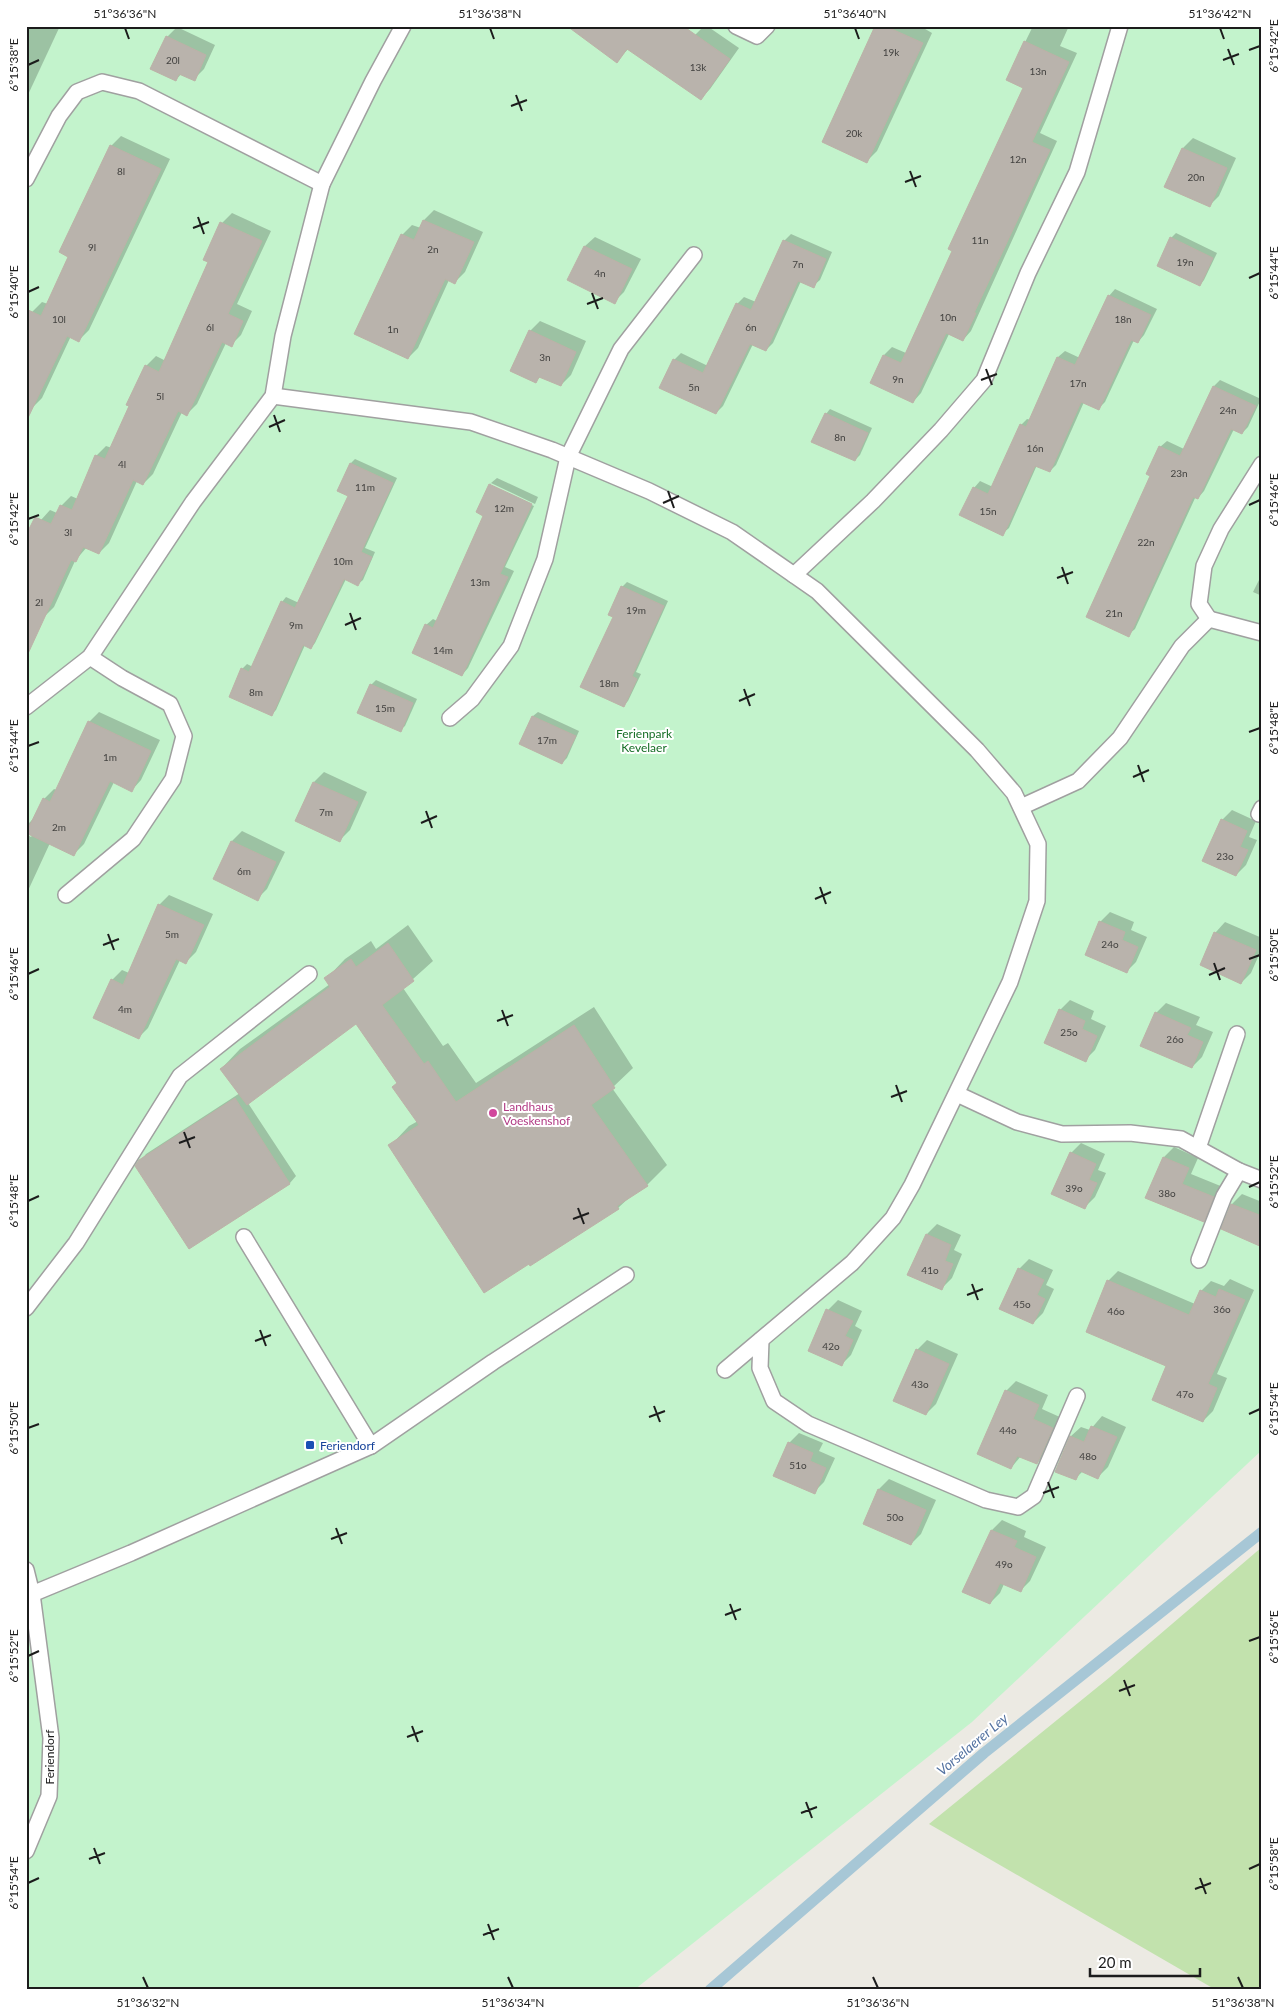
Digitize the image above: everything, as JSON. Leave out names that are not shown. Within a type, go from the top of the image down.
[{"type":"lane","points":[[26,707],[90,657],[193,502],[274,396],[283,336],[322,184],[373,81],[403,26]]},
{"type":"lane","points":[[736,26],[757,36],[767,26]]},
{"type":"lane","points":[[794,575],[873,501],[941,430],[984,380],[1028,272],[1077,172],[1120,26]]},
{"type":"lane","points":[[26,179],[59,116],[77,92],[102,82],[139,91],[322,184]]},
{"type":"lane","points":[[450,718],[472,699],[511,646],[545,559],[568,456],[621,349],[694,255]]},
{"type":"lane","points":[[274,396],[471,422],[568,456],[649,491],[732,532],[817,591],[976,750],[1014,792],[1021,807],[1038,844],[1036,901],[1010,982],[912,1185],[893,1218],[852,1263],[725,1370]]},
{"type":"lane","points":[[1262,464],[1221,529],[1204,566],[1199,604],[1209,619],[1262,633]]},
{"type":"lane","points":[[1021,807],[1078,781],[1120,738],[1182,646],[1209,619]]},
{"type":"lane","points":[[66,895],[133,839],[173,779],[184,736],[170,704],[122,678],[90,657]]},
{"type":"lane","points":[[26,1308],[76,1243],[180,1076],[309,974]]},
{"type":"lane","points":[[1198,1148],[1237,1034]]},
{"type":"lane","points":[[957,1094],[1017,1122],[1062,1134],[1130,1134],[1181,1139],[1239,1171],[1262,1180]]},
{"type":"lane","points":[[1199,1260],[1224,1196],[1239,1171]]},
{"type":"lane","points":[[244,1237],[371,1446]]},
{"type":"lane","points":[[32,1594],[140,1549],[371,1446],[493,1362],[626,1275]]},
{"type":"lane","points":[[761,1340],[760,1368],[774,1401],[808,1424],[986,1500],[1018,1507],[1034,1496],[1077,1396]]},
{"type":"lane","name":"Feriendorf","points":[[26,1570],[32,1594],[51,1738],[49,1796],[26,1851]]},
{"type":"green space","name":"Ferienpark Kevelaer","points":[[26,26],[1258,26],[1262,31],[1262,1450],[972,1722],[634,1990],[26,1990]]},
{"type":"green space","points":[[1262,1547],[1262,1990],[1216,1990],[929,1824],[1110,1677]]},
{"type":"building","points":[[567,26],[683,26],[730,59],[701,100],[627,49],[617,63]]},
{"type":"building","points":[[875,26],[885,26],[923,43],[867,163],[822,142]]},
{"type":"building","points":[[166,36],[206,55],[195,81],[179,74],[176,81],[150,69]]},
{"type":"building","points":[[1024,41],[1069,62],[1032,142],[1050,150],[974,313],[976,313],[963,341],[946,333],[913,403],[870,383],[883,355],[901,363],[952,251],[948,249],[1023,88],[1006,80]]},
{"type":"building","points":[[110,145],[161,169],[79,342],[67,336],[26,422],[26,309],[41,316],[68,257],[59,252]]},
{"type":"building","points":[[1182,148],[1227,168],[1210,207],[1164,187]]},
{"type":"building","points":[[423,220],[474,242],[455,284],[445,279],[408,359],[354,334],[401,234],[414,240]]},
{"type":"building","points":[[220,222],[262,241],[228,314],[243,321],[232,347],[222,342],[187,416],[178,411],[143,485],[133,480],[99,554],[83,547],[76,562],[71,560],[26,658],[26,535],[35,517],[51,524],[60,505],[72,510],[95,455],[105,459],[129,406],[126,405],[145,365],[159,372],[208,262],[203,260]]},
{"type":"building","points":[[1170,237],[1213,258],[1200,286],[1157,266]]},
{"type":"building","points":[[783,240],[826,259],[814,288],[798,281],[766,351],[750,344],[716,414],[659,388],[673,359],[703,373],[736,303],[751,310]]},
{"type":"building","points":[[584,246],[632,269],[615,304],[567,280]]},
{"type":"building","points":[[1108,295],[1151,315],[1138,343],[1131,340],[1099,410],[1081,402],[1050,472],[1035,466],[1003,536],[959,515],[973,487],[988,494],[1020,424],[1026,427],[1057,357],[1075,365]]},
{"type":"building","points":[[529,330],[576,352],[561,386],[539,377],[536,383],[510,371]]},
{"type":"building","points":[[1213,386],[1256,406],[1242,434],[1231,429],[1198,499],[1193,497],[1129,637],[1086,617],[1150,476],[1146,474],[1159,446],[1180,456]]},
{"type":"building","points":[[825,413],[868,433],[855,461],[811,442]]},
{"type":"building","points":[[350,463],[393,483],[361,552],[372,557],[358,586],[344,579],[311,649],[303,645],[272,716],[229,697],[241,668],[249,672],[281,601],[295,608],[348,496],[337,491]]},
{"type":"building","points":[[489,484],[532,504],[500,574],[508,577],[462,676],[412,653],[425,624],[433,628],[483,516],[476,512]]},
{"type":"building","points":[[621,586],[664,606],[632,676],[637,679],[624,707],[580,687],[613,617],[608,615]]},
{"type":"building","points":[[370,684],[413,703],[401,732],[357,713]]},
{"type":"building","points":[[532,716],[576,736],[562,764],[519,744]]},
{"type":"building","points":[[88,721],[151,751],[132,792],[110,781],[74,856],[26,833],[43,798],[50,802]]},
{"type":"building","points":[[313,782],[358,802],[340,842],[295,821]]},
{"type":"building","points":[[1221,819],[1247,831],[1240,847],[1248,850],[1236,876],[1202,861]]},
{"type":"building","points":[[231,841],[276,862],[258,901],[213,879]]},
{"type":"building","points":[[158,904],[204,925],[186,964],[176,959],[139,1039],[93,1018],[111,979],[123,985]]},
{"type":"building","points":[[1099,921],[1125,932],[1122,940],[1138,947],[1127,973],[1085,955]]},
{"type":"building","points":[[1214,932],[1256,950],[1241,984],[1200,965]]},
{"type":"building","name":"Landhaus Voeskenshof","points":[[388,943],[414,981],[382,1005],[424,1064],[428,1061],[456,1102],[574,1025],[615,1088],[591,1105],[648,1186],[617,1206],[619,1209],[484,1293],[388,1145],[419,1125],[392,1087],[397,1083],[356,1024],[247,1105],[220,1069],[330,987],[324,978],[351,959],[356,967]]},
{"type":"building","points":[[1059,1009],[1085,1021],[1082,1029],[1097,1036],[1086,1062],[1044,1043]]},
{"type":"building","points":[[1155,1012],[1191,1028],[1187,1035],[1203,1042],[1192,1068],[1140,1046]]},
{"type":"building","points":[[235,1098],[290,1184],[189,1249],[135,1166],[139,1160]]},
{"type":"building","points":[[1070,1152],[1096,1164],[1089,1180],[1097,1183],[1085,1209],[1051,1194]]},
{"type":"building","points":[[1163,1157],[1189,1168],[1182,1184],[1214,1197],[1204,1222],[1145,1198]]},
{"type":"building","points":[[1231,1204],[1262,1216],[1262,1247],[1221,1229]]},
{"type":"building","points":[[926,1234],[951,1245],[945,1261],[953,1264],[942,1290],[907,1275]]},
{"type":"building","points":[[1018,1268],[1044,1280],[1037,1295],[1045,1299],[1033,1324],[999,1309]]},
{"type":"building","points":[[1107,1280],[1189,1315],[1200,1290],[1216,1297],[1219,1289],[1245,1300],[1208,1384],[1217,1388],[1203,1422],[1152,1400],[1166,1366],[1086,1332]]},
{"type":"building","points":[[826,1309],[853,1321],[845,1336],[853,1340],[842,1366],[808,1351]]},
{"type":"building","points":[[916,1349],[949,1364],[926,1415],[893,1401]]},
{"type":"building","points":[[1005,1390],[1039,1405],[1033,1419],[1053,1428],[1037,1464],[1017,1456],[1011,1469],[977,1454]]},
{"type":"building","points":[[1091,1426],[1117,1437],[1098,1479],[1080,1471],[1076,1480],[1055,1472],[1070,1436],[1084,1442]]},
{"type":"building","points":[[788,1442],[813,1453],[810,1461],[826,1468],[815,1494],[773,1476]]},
{"type":"building","points":[[878,1489],[926,1510],[911,1545],[863,1524]]},
{"type":"building","points":[[991,1530],[1017,1541],[1014,1547],[1036,1557],[1021,1592],[1000,1583],[990,1604],[962,1592]]},
{"type":"waterway","name":"Vorselaerer Ley","points":[[710,1990],[984,1753],[1262,1532]]},
{"type":"place","name":"Landhaus Voeskenshof","points":[[493,1113]]},
{"type":"place","name":"Feriendorf","points":[[310,1445]]}]
